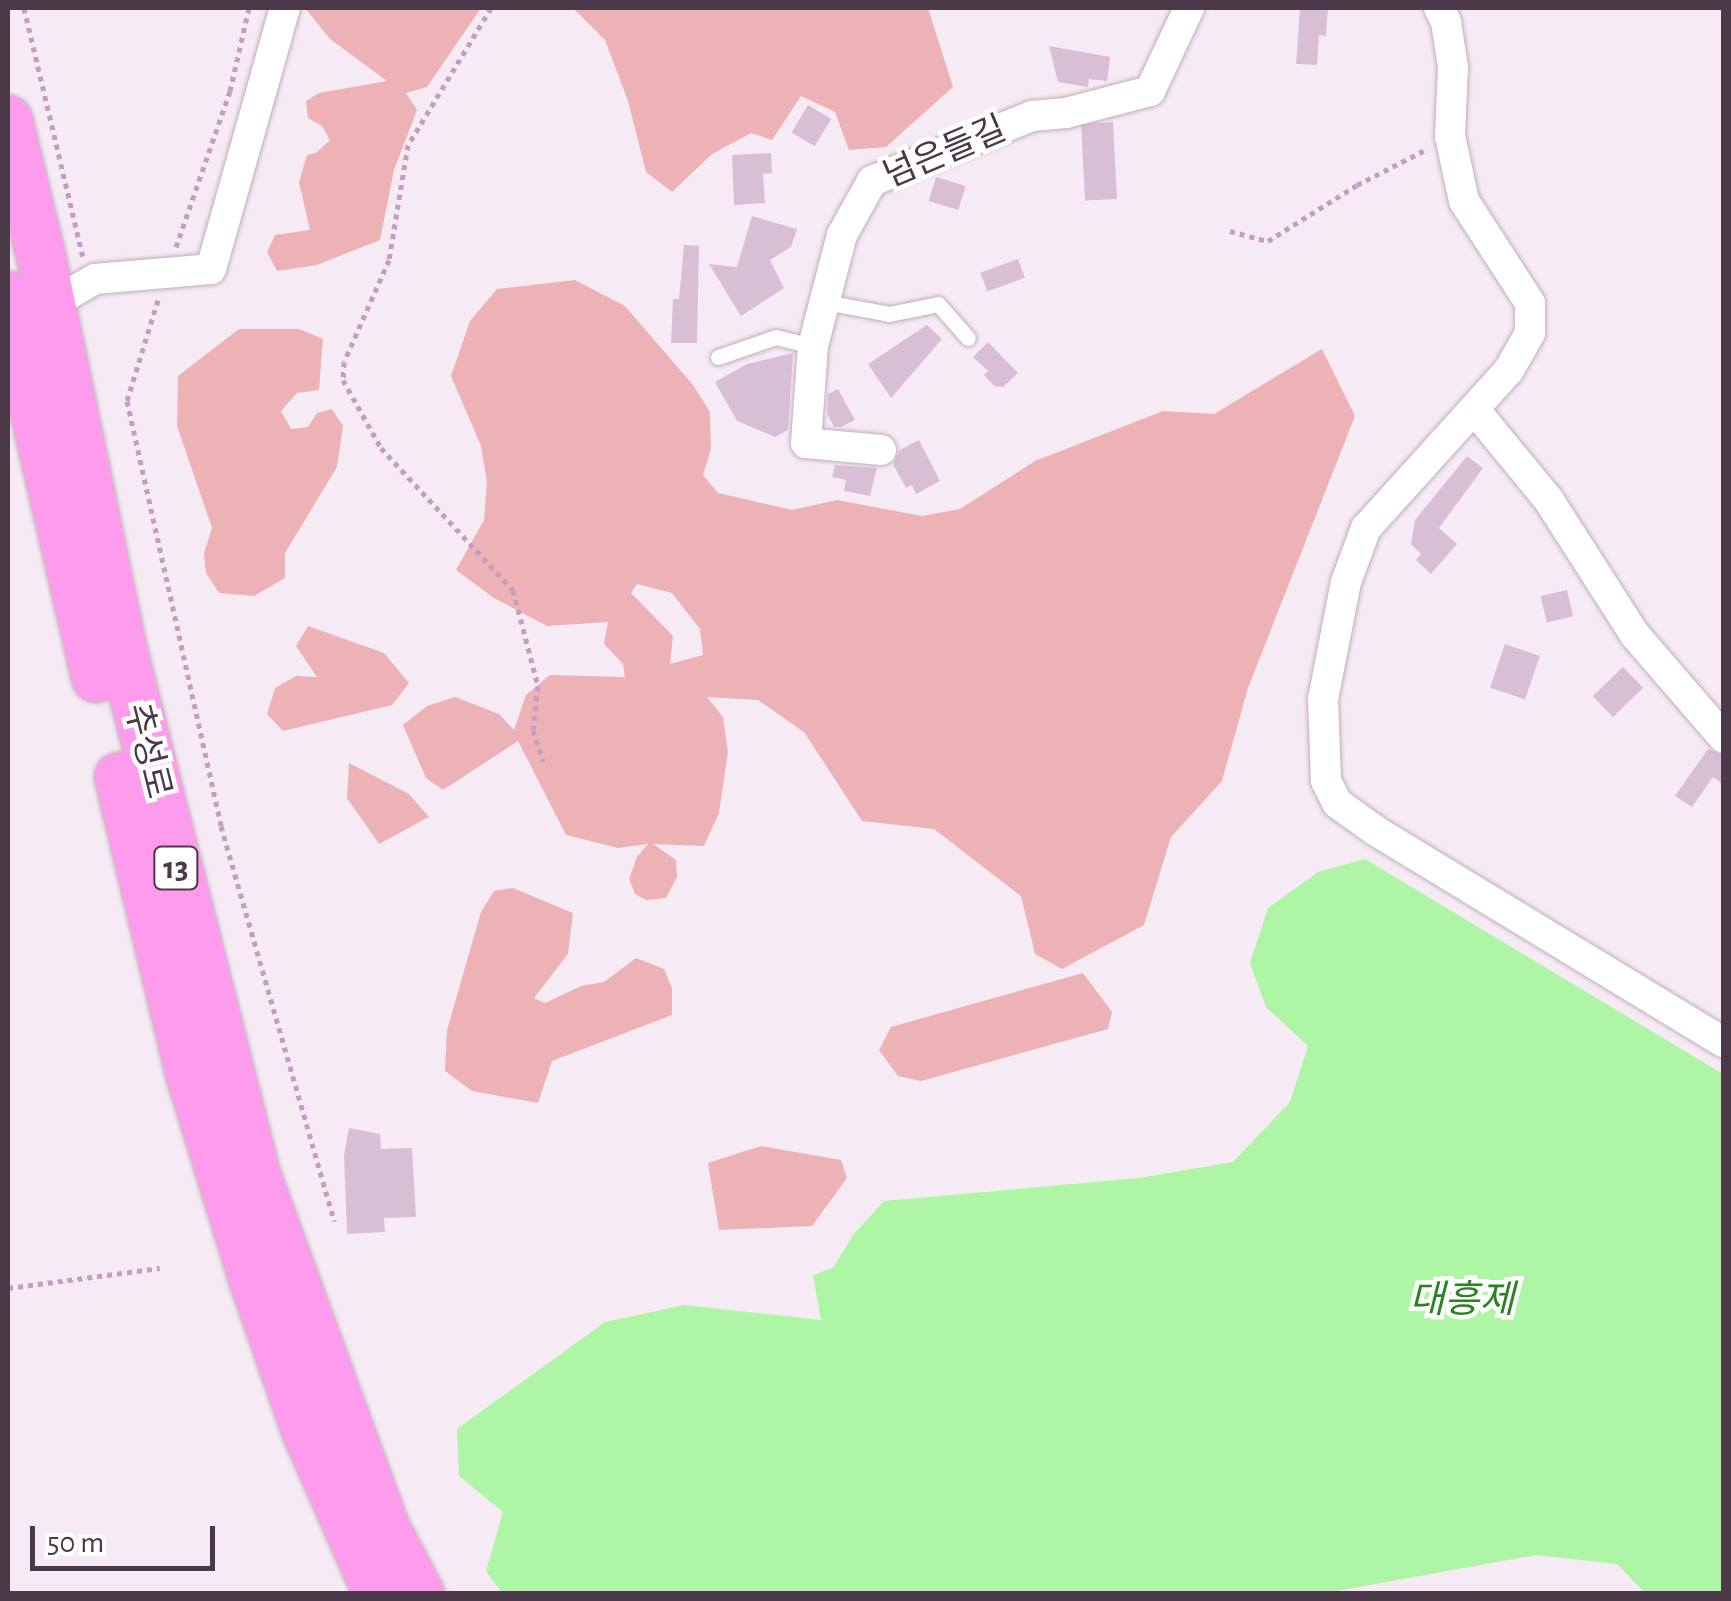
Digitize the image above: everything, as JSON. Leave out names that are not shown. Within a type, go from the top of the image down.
[{"type":"main road","name":"추성로","points":[[8,120],[42,261],[120,644],[250,1157],[376,1500],[420,1594]]},
{"type":"main road","name":"추성로","points":[[8,296],[190,1072],[306,1430],[378,1594]]},
{"type":"main road","points":[[306,1430],[364,1594]]},
{"type":"main road","points":[[376,1500],[432,1594]]},
{"type":"street","points":[[82,286],[211,270],[284,8]]},
{"type":"street","name":"넘은들길","points":[[881,450],[806,444],[814,346],[825,302],[842,236],[872,182],[1032,116],[1066,112],[1150,91],[1189,8]]},
{"type":"street","points":[[1439,8],[1446,22],[1453,67],[1451,139],[1464,202],[1530,303],[1530,333],[1509,370],[1366,528],[1346,582],[1323,699],[1326,781],[1337,803],[1376,831],[1724,1043]]},
{"type":"street","points":[[1474,408],[1548,500],[1635,635],[1724,738]]},
{"type":"lane","points":[[825,302],[890,314],[938,304],[968,338]]},
{"type":"lane","points":[[718,357],[776,338],[814,346]]},
{"type":"path","points":[[24,8],[82,257],[82,286]]},
{"type":"path","points":[[250,8],[230,91],[166,273],[127,401],[221,826],[334,1221]]},
{"type":"path","points":[[491,8],[408,145],[389,260],[344,362],[342,380],[381,448],[454,533],[513,590],[538,686],[532,730],[544,762]]},
{"type":"path","points":[[1230,231],[1268,242],[1357,185],[1451,139]]},
{"type":"path","points":[[8,1288],[160,1268]]},
{"type":"shaded area","points":[[305,8],[481,8],[427,87],[406,93],[417,110],[394,170],[380,240],[317,265],[277,271],[267,252],[275,235],[310,230],[299,182],[307,155],[316,153],[330,140],[322,126],[308,118],[306,101],[319,93],[387,81],[330,39]]},
{"type":"shaded area","points":[[573,8],[928,8],[953,87],[886,147],[849,150],[835,112],[801,96],[772,140],[751,133],[712,154],[672,192],[646,172],[628,101],[605,40]]},
{"type":"shaded area","points":[[575,280],[625,306],[693,385],[710,412],[711,449],[703,475],[718,493],[792,510],[837,500],[922,516],[960,509],[1035,461],[1163,411],[1214,414],[1322,349],[1355,416],[1248,688],[1222,781],[1171,837],[1144,925],[1062,969],[1035,954],[1021,896],[934,829],[862,821],[804,732],[758,700],[707,697],[723,717],[728,752],[719,813],[704,846],[653,844],[676,860],[677,877],[666,898],[646,900],[635,894],[629,879],[637,857],[648,844],[618,848],[566,835],[518,741],[443,790],[426,778],[403,725],[427,706],[455,697],[499,714],[514,730],[526,695],[550,675],[625,677],[623,664],[604,644],[608,622],[547,626],[494,598],[456,570],[484,520],[487,482],[481,446],[451,376],[470,321],[497,289]],"holes":[[[637,584],[672,593],[700,629],[703,655],[670,664],[673,636],[631,593]]]},
{"type":"shaded area","points":[[239,329],[299,329],[323,339],[319,390],[297,393],[281,411],[291,429],[308,427],[317,413],[332,409],[343,426],[337,467],[285,553],[285,578],[254,596],[219,593],[206,573],[204,553],[212,528],[177,426],[178,376]]},
{"type":"shaded area","points":[[308,626],[384,653],[409,683],[392,705],[283,731],[267,714],[275,688],[296,676],[317,677],[296,646]]},
{"type":"shaded area","points":[[349,763],[409,794],[429,817],[379,844],[347,798]]},
{"type":"shaded area","points":[[513,888],[573,913],[568,954],[534,998],[545,1003],[581,986],[604,982],[636,958],[664,969],[672,988],[672,1015],[552,1061],[538,1103],[472,1091],[445,1071],[447,1030],[481,912],[494,891]]},
{"type":"shaded area","points":[[1083,973],[1112,1012],[1108,1029],[921,1081],[898,1076],[879,1050],[891,1027]]},
{"type":"shaded area","points":[[761,1146],[841,1160],[847,1178],[812,1226],[719,1230],[708,1163]]},
{"type":"water","name":"대흥제","points":[[1365,859],[1723,1074],[1723,1593],[1645,1593],[1617,1564],[1536,1555],[1320,1594],[502,1593],[486,1571],[503,1512],[459,1476],[457,1429],[605,1322],[684,1305],[821,1320],[813,1275],[833,1268],[853,1235],[884,1201],[1139,1178],[1233,1162],[1290,1102],[1308,1046],[1266,1007],[1250,963],[1268,908],[1318,872]]},
{"type":"building","points":[[1300,8],[1328,8],[1326,36],[1319,35],[1317,65],[1296,64]]},
{"type":"building","points":[[1049,46],[1110,57],[1107,81],[1089,79],[1088,87],[1058,82]]},
{"type":"building","points":[[808,105],[831,119],[815,146],[792,132]]},
{"type":"building","points":[[1113,122],[1117,199],[1085,201],[1081,124]]},
{"type":"building","points":[[771,153],[772,173],[763,174],[765,203],[734,205],[732,155]]},
{"type":"building","points":[[936,177],[966,186],[958,210],[929,201]]},
{"type":"building","points":[[752,216],[797,229],[791,247],[770,260],[784,288],[741,316],[709,264],[737,267]]},
{"type":"building","points":[[684,245],[699,246],[697,343],[671,343],[673,299],[679,299]]},
{"type":"building","points":[[1018,259],[1025,278],[987,291],[980,273]]},
{"type":"building","points":[[927,325],[942,339],[891,398],[868,364]]},
{"type":"building","points":[[988,342],[1018,373],[1003,387],[994,386],[984,375],[988,371],[973,357]]},
{"type":"building","points":[[793,353],[788,430],[775,437],[737,421],[715,382],[747,364]]},
{"type":"building","points":[[838,389],[855,420],[834,427],[827,413],[828,394]]},
{"type":"building","points":[[919,440],[940,481],[916,494],[912,485],[906,488],[893,464],[900,450]]},
{"type":"building","points":[[1467,456],[1483,468],[1439,528],[1457,544],[1431,574],[1416,560],[1421,554],[1411,544],[1415,520]]},
{"type":"building","points":[[835,465],[877,468],[870,496],[844,491],[846,480],[832,477]]},
{"type":"building","points":[[1567,590],[1573,616],[1547,622],[1541,596]]},
{"type":"building","points":[[1505,644],[1540,656],[1525,700],[1490,687]]},
{"type":"building","points":[[1623,667],[1643,688],[1613,717],[1593,696]]},
{"type":"building","points":[[1708,749],[1724,756],[1724,785],[1713,777],[1692,807],[1675,796]]},
{"type":"building","points":[[349,1128],[380,1134],[381,1149],[412,1148],[416,1217],[384,1218],[385,1232],[347,1234],[344,1155]]}]
